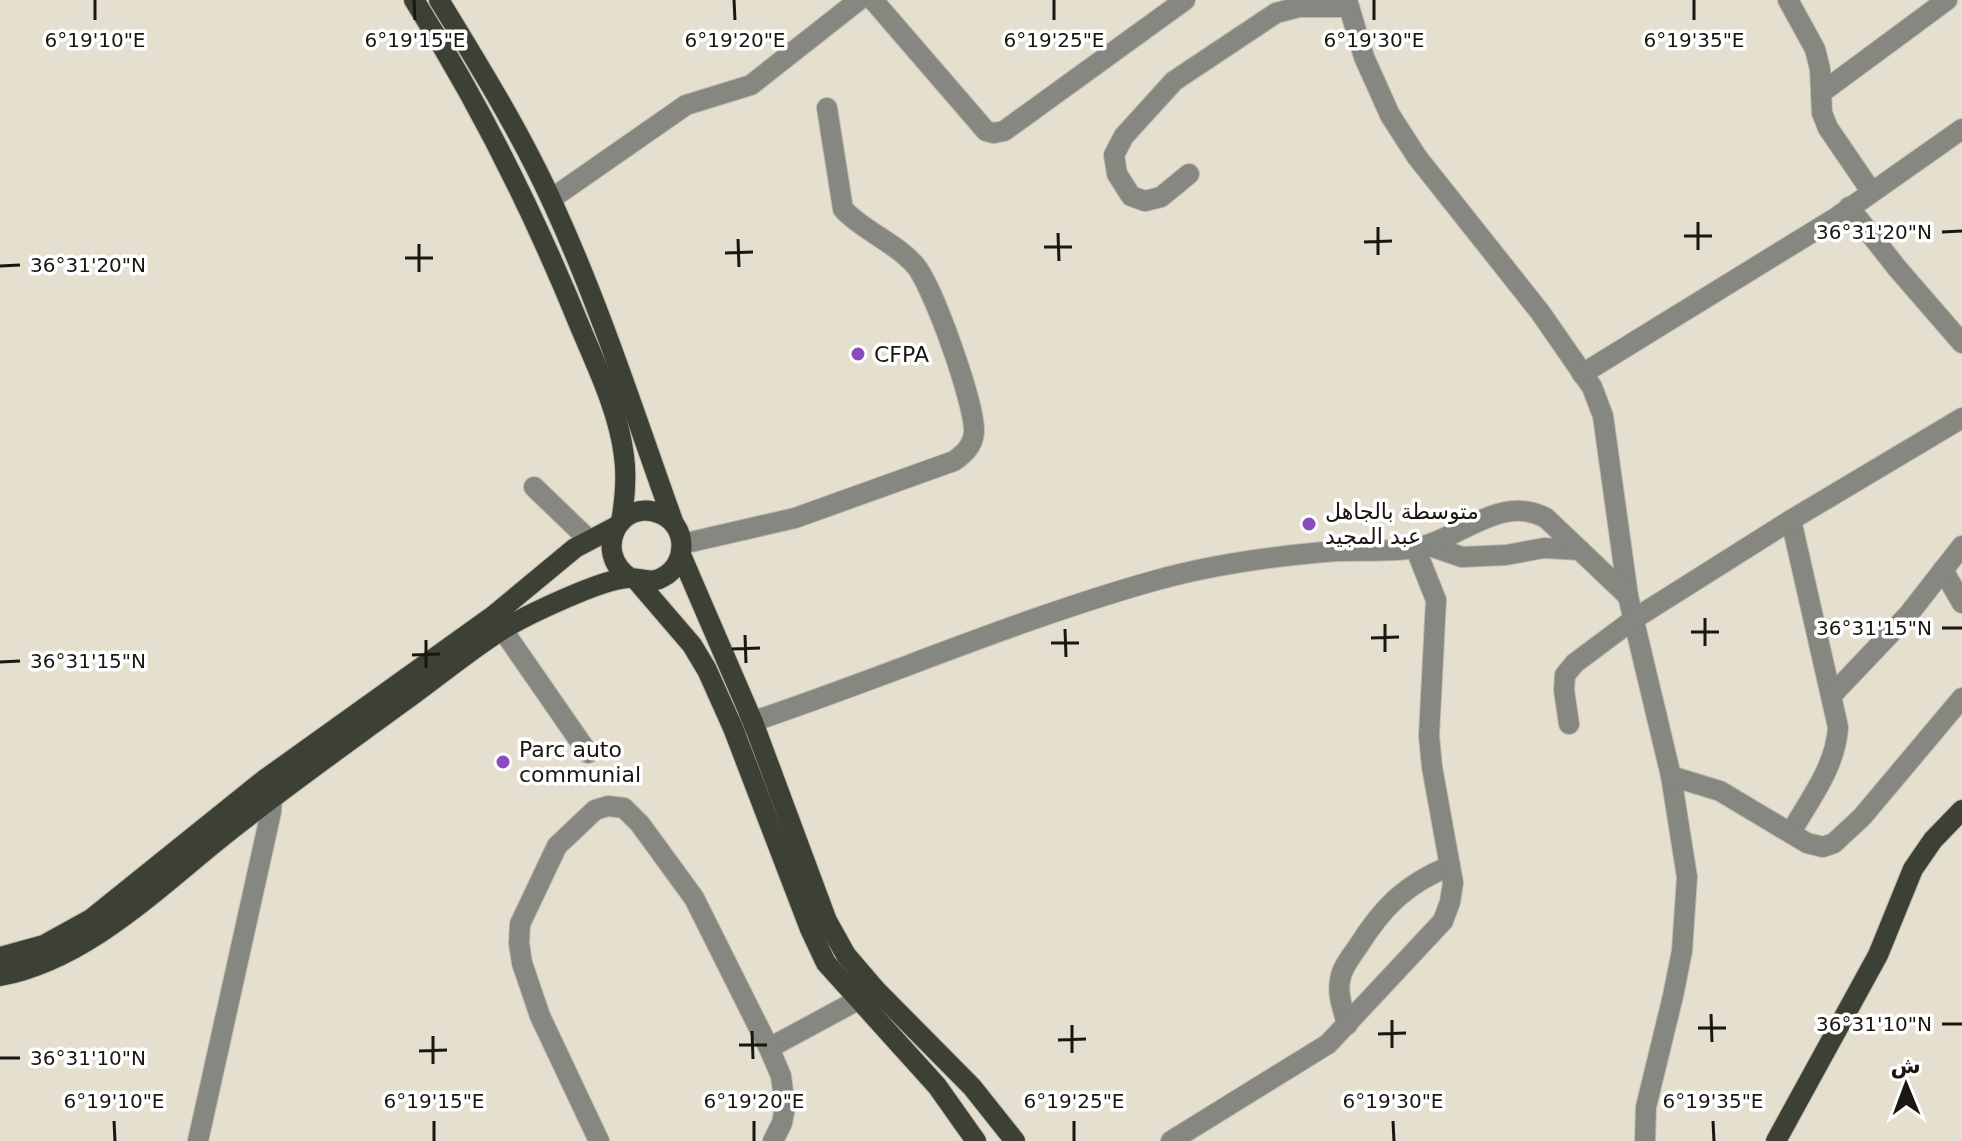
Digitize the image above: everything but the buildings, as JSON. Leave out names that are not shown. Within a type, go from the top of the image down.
[{"type":"main road","points":[[414,0],[505,156],[548,246],[600,374],[624,452],[626,487],[619,524],[611,542],[613,559],[700,657],[733,728],[826,963],[972,1087],[1015,1141]]},
{"type":"main road","points":[[439,0],[486,77],[551,199],[602,326],[679,541],[753,722],[827,921],[867,995],[976,1141]]},
{"type":"main road","points":[[0,957],[44,945],[76,929],[498,622],[588,539],[644,511],[661,514],[679,541],[672,571],[656,581],[633,579],[498,622]]},
{"type":"main road","points":[[0,976],[49,962],[83,945],[268,789]]},
{"type":"main road","points":[[1776,1141],[1878,955],[1913,869],[1933,840],[1962,810]]},
{"type":"street","points":[[551,199],[686,105],[751,85],[859,0]]},
{"type":"street","points":[[873,0],[986,131],[994,133],[1004,131],[1185,0]]},
{"type":"street","points":[[1788,0],[1815,49],[1820,69],[1822,113],[1828,128],[1871,191]]},
{"type":"street","points":[[1910,0],[1923,17]]},
{"type":"street","points":[[1821,93],[1947,0]]},
{"type":"street","points":[[1189,174],[1161,197],[1145,201],[1131,196],[1117,174],[1114,155],[1124,136],[1174,81],[1276,13],[1299,7],[1348,3],[1364,57],[1390,115],[1417,157],[1540,312],[1592,387],[1603,416],[1628,596],[1671,776],[1687,877],[1682,951],[1646,1107],[1645,1141]]},
{"type":"street","points":[[679,541],[795,518],[954,461],[971,444],[974,432],[966,384],[923,276],[901,252],[843,209],[827,108]]},
{"type":"street","points":[[1582,374],[1849,207],[1962,129]]},
{"type":"street","points":[[1849,207],[1962,343]]},
{"type":"street","points":[[1569,724],[1565,675],[1575,663],[1634,619],[1962,418]]},
{"type":"street","points":[[534,487],[588,539]]},
{"type":"street","points":[[1421,546],[1476,522],[1520,510],[1535,512],[1546,518],[1628,596]]},
{"type":"street","points":[[1791,520],[1838,727],[1833,760],[1791,832]]},
{"type":"street","points":[[733,728],[1157,580],[1238,562],[1326,551],[1421,546],[1462,557],[1506,555],[1544,548],[1580,550]]},
{"type":"street","points":[[1171,1141],[1318,1051],[1347,1025],[1443,921],[1453,883],[1429,736],[1436,600],[1421,546]]},
{"type":"street","points":[[1832,695],[1908,615],[1962,546]]},
{"type":"street","points":[[1943,570],[1962,603]]},
{"type":"street","points":[[498,622],[588,753]]},
{"type":"street","points":[[1671,776],[1720,791],[1816,847],[1834,843],[1862,817],[1962,698]]},
{"type":"street","points":[[198,1141],[271,812],[268,789]]},
{"type":"street","points":[[599,1141],[540,1016],[522,963],[519,943],[520,924],[557,846],[595,810],[608,806],[624,808],[640,824],[694,898],[769,1048],[781,1076],[785,1107],[782,1123],[773,1141]]},
{"type":"street","points":[[1347,1025],[1339,994],[1342,971],[1379,914],[1411,887],[1450,866]]},
{"type":"street","points":[[769,1048],[867,995]]},
{"type":"place","name":"CFPA","points":[[858,354]]},
{"type":"place","name":"متوسطة بالجاهل عبد المجيد","points":[[1309,524]]},
{"type":"place","name":"Parc auto communial","points":[[503,762]]}]
